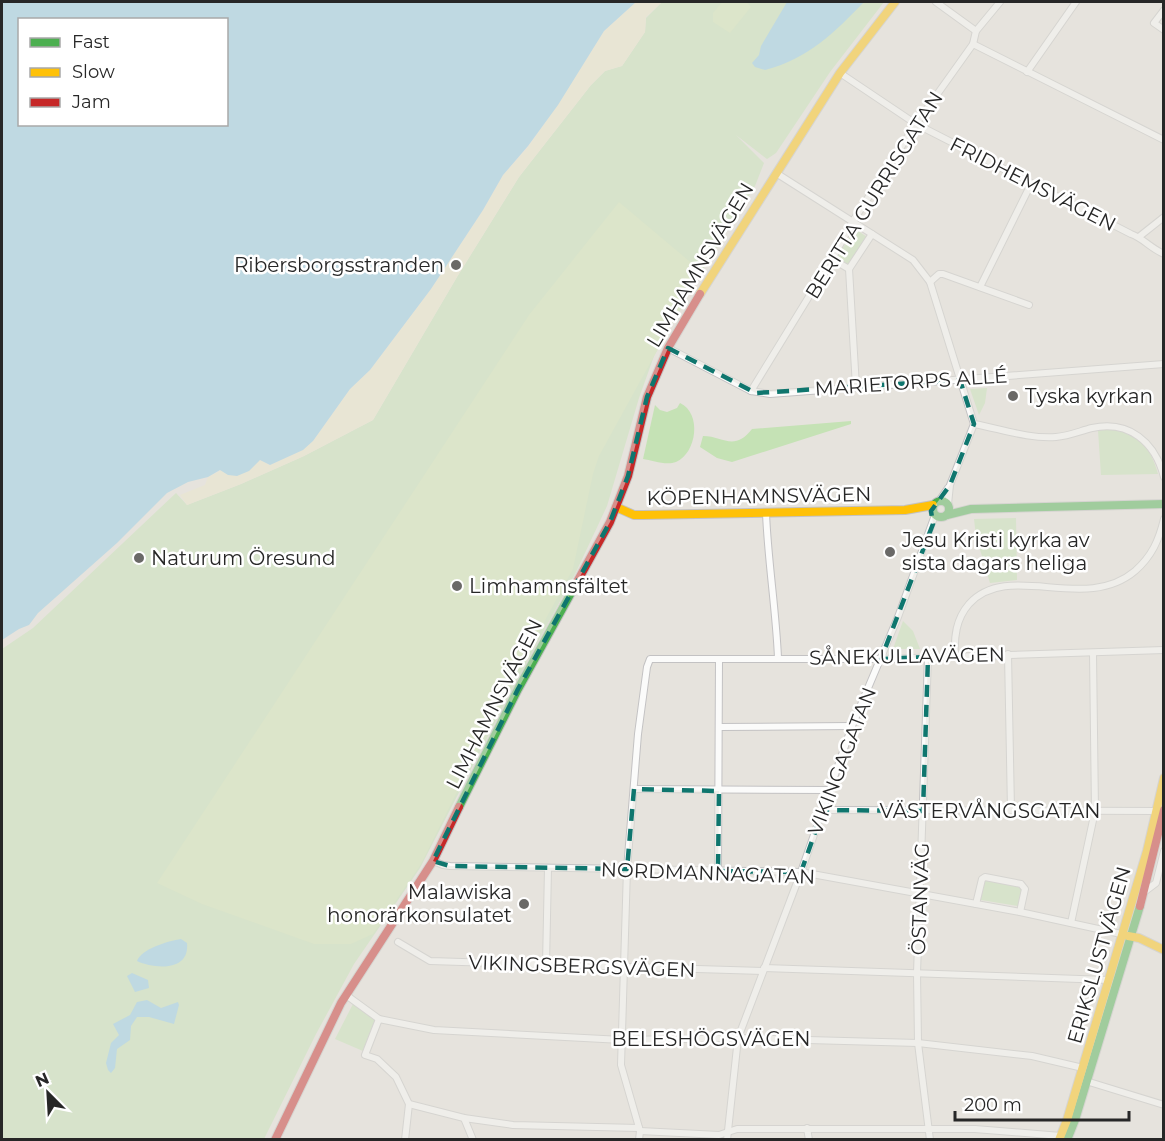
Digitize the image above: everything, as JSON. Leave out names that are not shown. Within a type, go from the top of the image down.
[{"type":"street","name":"LIMHAMNSVÄGEN","points":[[275,1140],[346,995],[434,861],[518,689],[610,522],[628,476],[647,397],[668,348],[718,264],[840,73],[895,2]]},
{"type":"street","points":[[936,2],[975,32],[1000,2]]},
{"type":"street","points":[[1027,72],[1076,2]]},
{"type":"street","points":[[1164,10],[1154,23],[1164,30]]},
{"type":"street","name":"BERITTA GURRISGATAN","points":[[751,391],[853,221],[916,124],[973,44],[975,32]]},
{"type":"street","points":[[973,44],[1164,140]]},
{"type":"street","name":"FRIDHEMSVÄGEN","points":[[840,73],[916,124],[1031,184],[1131,234],[1140,236],[1150,248],[1164,254]]},
{"type":"street","points":[[776,173],[914,261],[930,282],[974,424],[938,517]]},
{"type":"street","points":[[980,287],[1031,184]]},
{"type":"street","points":[[1140,236],[1164,217]]},
{"type":"street","points":[[856,387],[849,269],[872,234]]},
{"type":"street","points":[[832,259],[849,269]]},
{"type":"street","points":[[930,282],[939,274],[943,274],[1029,305]]},
{"type":"street","name":"MARIETORPS ALLÉ","points":[[668,348],[751,391],[770,394],[1164,364]]},
{"type":"street","points":[[974,424],[1032,436],[1056,437],[1094,428],[1123,429],[1146,441],[1155,454],[1164,477]]},
{"type":"street","points":[[938,517],[949,510],[942,504]]},
{"type":"street","name":"KÖPENHAMNSVÄGEN","points":[[616,507],[634,515],[643,515],[905,510],[942,504],[971,509],[1164,504]]},
{"type":"street","name":"KÖPENHAMNSVÄGEN","points":[[905,510],[938,517],[971,509]]},
{"type":"street","points":[[766,513],[778,658]]},
{"type":"street","name":"VIKINGAGATAN","points":[[727,1140],[738,1038],[801,872],[852,726],[938,517]]},
{"type":"street","points":[[955,656],[956,630],[961,616],[974,599],[984,592],[1001,587],[1084,590],[1112,585],[1132,574],[1152,553],[1159,539],[1164,519]]},
{"type":"street","name":"SÅNEKULLAVÄGEN","points":[[634,789],[638,734],[650,658],[881,659],[1164,650]]},
{"type":"street","points":[[1071,923],[1095,811],[1093,653]]},
{"type":"street","points":[[1008,654],[1011,810]]},
{"type":"street","name":"ÖSTANVÄG","points":[[928,657],[917,974],[918,1043],[930,1140]]},
{"type":"street","points":[[718,871],[719,659]]},
{"type":"street","points":[[719,727],[852,726]]},
{"type":"street","name":"ERIKSLUSTVÄGEN","points":[[1062,1138],[1075,1120],[1144,892],[1164,778]]},
{"type":"street","points":[[639,1140],[639,1129],[622,1071],[627,869],[634,789],[830,790]]},
{"type":"street","name":"VÄSTERVÅNGSGATAN","points":[[823,810],[1160,811]]},
{"type":"street","name":"ERIKSLUSTVÄGEN","points":[[1062,1138],[1121,934],[1160,811]]},
{"type":"street","name":"ERIKSLUSTVÄGEN","points":[[1144,892],[1156,883],[1164,851]]},
{"type":"street","name":"NORDMANNAGATAN","points":[[434,861],[450,866],[801,872],[1020,912],[1121,934]]},
{"type":"street","points":[[546,965],[548,868]]},
{"type":"street","points":[[976,904],[982,879],[985,877],[1021,884],[1025,889],[1020,912]]},
{"type":"street","points":[[1121,934],[1164,950]]},
{"type":"street","name":"VIKINGSBERGSVÄGEN","points":[[398,942],[408,943],[430,961],[1108,980]]},
{"type":"street","name":"BELESHÖGSVÄGEN","points":[[346,995],[379,1019],[434,1030],[622,1040],[738,1038],[918,1043],[1032,1056],[1083,1068]]},
{"type":"street","points":[[379,1019],[365,1055],[377,1059],[396,1077],[409,1104],[405,1140]]},
{"type":"street","points":[[1086,1081],[1164,1105]]},
{"type":"street","points":[[409,1104],[464,1118],[513,1125],[639,1129],[719,1136],[737,1129],[927,1128],[975,1129],[1062,1138]]},
{"type":"street","points":[[464,1118],[473,1140]]},
{"type":"street","points":[[807,1128],[809,1140]]},
{"type":"highlighted area","points":[[668,348],[756,393],[960,380],[974,424],[950,485],[931,511],[933,524],[881,659],[928,657],[923,811],[823,810],[801,872],[718,871],[719,791],[634,789],[627,869],[450,866],[433,861],[518,689],[610,522],[628,476],[647,397]]},
{"type":"green space","points":[[662,2],[884,2],[830,72],[776,153],[767,159],[736,135],[764,163],[755,186],[704,268],[654,356],[607,506],[576,572],[420,868],[354,964],[264,1139],[2,1139],[2,649],[33,628],[176,493],[187,505],[304,456],[373,420],[519,177],[591,85],[605,71],[622,66],[645,32],[646,18]]},
{"type":"green space","points":[[722,2],[747,2],[751,7],[730,33],[713,22],[713,13]]},
{"type":"green space","name":"Limhamnsfältet","points":[[619,202],[701,271],[599,456],[593,474],[573,569],[518,670],[421,864],[373,934],[351,944],[314,944],[202,904],[157,883],[529,315]]},
{"type":"green space","points":[[855,229],[867,237],[849,265],[837,257]]},
{"type":"green space","points":[[987,388],[985,403],[979,415],[970,389]]},
{"type":"green space","points":[[680,403],[692,415],[694,424],[689,450],[683,457],[672,463],[643,459],[655,405],[667,412],[677,408]]},
{"type":"green space","points":[[851,421],[851,424],[732,462],[717,458],[700,447],[703,436],[734,441],[746,436],[752,429]]},
{"type":"green space","points":[[1111,429],[1137,438],[1147,449],[1158,474],[1101,475],[1098,430]]},
{"type":"green space","points":[[1016,518],[1017,580],[990,583],[976,536],[974,519]]},
{"type":"green space","points":[[903,621],[913,631],[920,649],[893,649]]},
{"type":"green space","points":[[983,881],[1020,887],[1022,889],[1018,906],[979,899]]},
{"type":"green space","points":[[353,1004],[376,1020],[363,1051],[335,1039]]},
{"type":"sand","name":"Ribersborgsstranden","points":[[636,2],[662,2],[646,17],[645,32],[622,66],[605,71],[591,85],[519,177],[373,420],[304,456],[187,505],[180,495],[205,485],[208,477],[222,470],[228,475],[260,460],[270,465],[302,450],[313,441],[350,389],[370,370],[431,289],[503,175],[528,147],[604,31]]},
{"type":"water","points":[[2,2],[636,2],[604,31],[558,105],[503,175],[431,289],[370,370],[350,389],[313,441],[303,450],[270,465],[260,460],[249,471],[237,476],[228,475],[220,470],[167,493],[117,543],[38,613],[29,625],[2,640]]},
{"type":"water","points":[[787,2],[864,2],[831,34],[807,52],[765,70],[755,67],[752,63],[759,55],[761,46]]},
{"type":"water","points":[[181,939],[187,943],[186,952],[177,964],[152,966],[137,961],[149,949]]},
{"type":"water","points":[[132,973],[148,980],[149,988],[135,992],[127,976]]},
{"type":"water","points":[[147,1000],[161,1008],[178,1002],[174,1024],[149,1017],[137,1017],[131,1026],[130,1040],[117,1049],[115,1068],[111,1073],[106,1063],[111,1043],[119,1035],[113,1024],[130,1015],[137,1002]]},
{"type":"traffic: fast","points":[[938,501],[944,501],[949,509],[947,515],[938,517],[933,512],[933,506],[938,501]]},
{"type":"traffic: fast","points":[[947,515],[971,509],[1164,504]]},
{"type":"traffic: fast","points":[[459,807],[518,689],[572,591]]},
{"type":"traffic: fast","points":[[1067,1140],[1140,906]]},
{"type":"traffic: slow","points":[[700,294],[840,73],[895,2]]},
{"type":"traffic: slow","points":[[616,507],[634,515],[643,515],[905,510],[933,505]]},
{"type":"traffic: slow","points":[[1059,1140],[1067,1120],[1147,851],[1164,778]]},
{"type":"traffic: slow","points":[[1128,936],[1139,938],[1164,950]]},
{"type":"traffic: jam","points":[[572,591],[610,522],[628,476],[647,397],[668,348],[700,294]]},
{"type":"traffic: jam","points":[[275,1140],[341,1003],[433,861],[459,807]]},
{"type":"traffic: jam","points":[[1140,906],[1164,810]]},
{"type":"place","name":"Ribersborgsstranden","points":[[456,265]]},
{"type":"place","name":"Tyska kyrkan","points":[[1013,396]]},
{"type":"place","name":"Jesu Kristi kyrka av sista dagars heliga","points":[[890,552]]},
{"type":"place","name":"Naturum Öresund","points":[[139,558]]},
{"type":"place","name":"Limhamnsfältet","points":[[457,586]]},
{"type":"place","name":"Malawiska honorärkonsulatet","points":[[524,904]]}]
